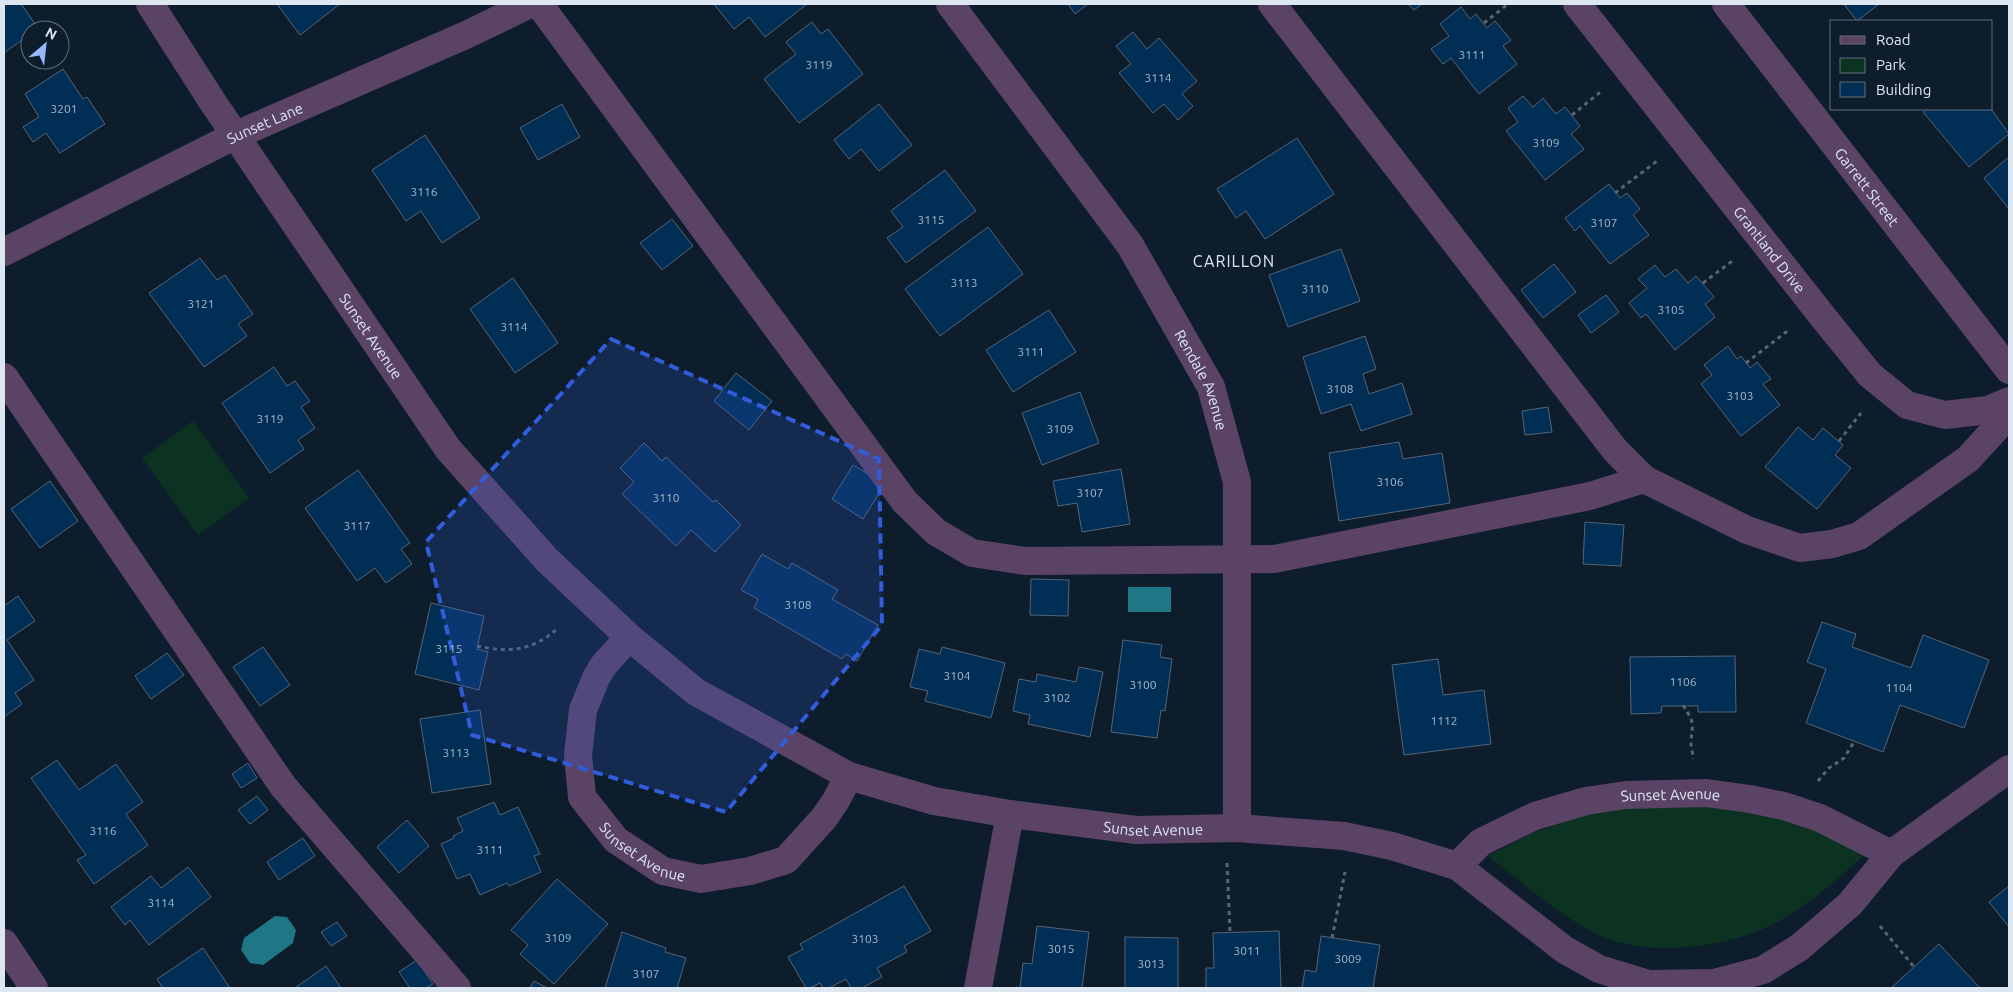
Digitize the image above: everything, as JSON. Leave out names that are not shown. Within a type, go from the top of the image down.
[{"type":"street","name":"Sunset Avenue","points":[[150,4],[448,449],[547,560],[630,636],[696,692],[849,776],[934,801],[1010,814],[1136,830],[1237,828],[1344,836],[1402,849],[1457,866],[1565,950],[1599,969],[1648,986],[1714,986],[1763,970],[1800,947],[1850,904],[1891,854],[2009,769]]},
{"type":"street","name":"Sunset Lane","points":[[4,252],[236,135],[530,4]]},
{"type":"street","points":[[539,4],[905,502],[936,532],[972,552],[1025,562],[1284,557],[1590,496],[1644,479]]},
{"type":"street","name":"Rendale Avenue","points":[[950,4],[1130,245],[1211,386],[1236,482],[1237,828]]},
{"type":"street","points":[[1272,4],[1615,450],[1644,479],[1747,530],[1800,548],[1832,544],[1859,536],[1968,459],[2000,424],[2009,406]]},
{"type":"street","name":"Grantland Drive","points":[[1577,4],[1870,375],[1907,404],[1945,415],[1988,410],[2009,401]]},
{"type":"street","name":"Garrett Street","points":[[1726,4],[2009,370]]},
{"type":"street","points":[[4,377],[283,786],[457,988]]},
{"type":"street","name":"Sunset Avenue","points":[[630,636],[603,666],[583,710],[578,755],[582,797],[616,840],[663,871],[701,879],[750,871],[786,860],[824,818],[849,776]]},
{"type":"street","name":"Sunset Avenue","points":[[1457,866],[1481,842],[1535,816],[1586,801],[1626,794],[1706,793],[1759,800],[1820,818],[1891,854]]},
{"type":"street","points":[[978,988],[1010,814]]},
{"type":"street","points":[[4,943],[34,988]]},
{"type":"path","points":[[1484,23],[1508,4]]},
{"type":"path","points":[[1615,193],[1684,140]]},
{"type":"path","points":[[1746,363],[1817,309]]},
{"type":"path","points":[[477,646],[500,651],[517,650],[548,638],[558,629]]},
{"type":"path","points":[[1683,705],[1692,719],[1694,727],[1691,744],[1693,756]]},
{"type":"path","points":[[1818,780],[1829,768],[1844,758],[1854,742]]},
{"type":"path","points":[[1227,866],[1230,932]]},
{"type":"path","points":[[1332,938],[1344,875]]},
{"type":"path","points":[[1880,926],[1914,966]]},
{"type":"highlighted area","points":[[611,339],[879,459],[882,625],[726,812],[472,735],[426,542]]},
{"type":"green space","points":[[193,421],[249,498],[198,535],[142,458]]},
{"type":"green space","points":[[1656,804],[1715,806],[1776,815],[1825,833],[1863,856],[1814,898],[1783,919],[1762,929],[1714,943],[1662,948],[1637,946],[1613,941],[1592,932],[1552,906],[1488,856],[1532,833],[1589,814]]},
{"type":"water","points":[[1128,587],[1171,587],[1171,612],[1128,612]]},
{"type":"water","points":[[275,916],[287,917],[296,930],[293,943],[263,965],[250,963],[241,950],[244,938]]},
{"type":"building","points":[[4,4],[21,4],[32,20],[20,20],[20,41],[4,53]]},
{"type":"building","points":[[277,4],[340,4],[300,35]]},
{"type":"building","points":[[714,4],[807,4],[765,37],[749,17],[734,29]]},
{"type":"building","points":[[1068,4],[1088,4],[1075,14]]},
{"type":"building","points":[[1408,4],[1422,4],[1414,10]]},
{"type":"building","points":[[1844,4],[1879,4],[1858,20],[1856,20]]},
{"type":"building","points":[[1461,7],[1470,19],[1476,14],[1487,28],[1495,21],[1511,40],[1503,46],[1517,64],[1479,94],[1451,58],[1443,64],[1431,49],[1449,36],[1440,24]]},
{"type":"building","points":[[812,22],[821,34],[828,29],[863,74],[799,123],[764,79],[796,54],[786,42]]},
{"type":"building","points":[[1133,32],[1147,49],[1159,38],[1197,81],[1182,94],[1193,106],[1178,120],[1164,104],[1153,113],[1119,73],[1131,64],[1116,46]]},
{"type":"building","points":[[64,70],[83,99],[87,97],[105,124],[60,153],[46,133],[33,142],[23,127],[39,117],[25,94]]},
{"type":"building","points":[[1523,96],[1533,107],[1543,98],[1556,114],[1565,107],[1580,126],[1571,134],[1584,149],[1545,180],[1506,131],[1518,122],[1508,108]]},
{"type":"building","points":[[562,104],[580,137],[538,160],[520,128]]},
{"type":"building","points":[[879,104],[912,145],[879,171],[861,149],[849,159],[834,140]]},
{"type":"building","points":[[1926,110],[1992,110],[2009,134],[1969,167],[1923,112]]},
{"type":"building","points":[[425,135],[480,218],[442,243],[421,211],[406,221],[372,170]]},
{"type":"building","points":[[1297,138],[1334,194],[1265,239],[1246,211],[1236,218],[1217,189]]},
{"type":"building","points":[[2009,157],[2009,209],[1984,178]]},
{"type":"building","points":[[945,170],[976,211],[906,263],[887,238],[903,227],[891,211]]},
{"type":"building","points":[[1609,184],[1620,198],[1627,193],[1640,209],[1633,215],[1649,235],[1610,264],[1580,226],[1575,231],[1565,218]]},
{"type":"building","points":[[672,219],[693,246],[662,270],[640,243]]},
{"type":"building","points":[[988,227],[1023,274],[940,336],[905,289]]},
{"type":"building","points":[[1341,249],[1360,301],[1288,327],[1269,275]]},
{"type":"building","points":[[200,258],[217,280],[225,275],[253,314],[238,324],[247,336],[204,367],[149,293]]},
{"type":"building","points":[[1554,264],[1576,292],[1543,318],[1521,290]]},
{"type":"building","points":[[1655,265],[1665,277],[1676,269],[1688,283],[1696,276],[1714,297],[1705,304],[1715,317],[1675,350],[1646,314],[1641,318],[1629,303],[1647,288],[1638,279]]},
{"type":"building","points":[[513,278],[558,343],[515,373],[470,309]]},
{"type":"building","points":[[1606,295],[1619,312],[1591,333],[1578,315]]},
{"type":"building","points":[[1049,310],[1076,352],[1013,392],[986,350]]},
{"type":"building","points":[[1365,336],[1376,369],[1363,374],[1369,394],[1402,383],[1412,414],[1361,431],[1351,404],[1321,414],[1303,357]]},
{"type":"building","points":[[1728,346],[1737,359],[1741,356],[1750,368],[1757,362],[1771,379],[1763,384],[1780,405],[1741,436],[1701,384],[1712,375],[1704,365]]},
{"type":"building","points":[[274,367],[287,386],[295,381],[310,401],[301,407],[315,428],[298,440],[304,449],[270,473],[222,403]]},
{"type":"building","points":[[736,373],[772,401],[749,430],[714,401]]},
{"type":"building","points":[[1080,392],[1099,443],[1042,465],[1022,413]]},
{"type":"building","points":[[1548,407],[1552,432],[1525,435],[1522,411]]},
{"type":"building","points":[[1798,427],[1813,440],[1823,428],[1843,445],[1835,455],[1851,468],[1817,509],[1765,467]]},
{"type":"building","points":[[1399,442],[1403,459],[1442,453],[1450,503],[1339,521],[1329,453]]},
{"type":"building","points":[[644,443],[662,461],[666,457],[713,502],[716,500],[741,525],[715,552],[691,530],[676,546],[622,494],[634,482],[620,468]]},
{"type":"building","points":[[853,465],[885,484],[863,519],[832,499]]},
{"type":"building","points":[[1121,469],[1130,524],[1082,532],[1077,503],[1058,506],[1053,481]]},
{"type":"building","points":[[358,470],[410,543],[401,549],[412,564],[386,583],[375,568],[357,581],[305,508]]},
{"type":"building","points":[[50,481],[78,521],[40,548],[11,509]]},
{"type":"building","points":[[1585,522],[1624,525],[1621,566],[1583,564]]},
{"type":"building","points":[[762,554],[788,569],[792,563],[838,590],[832,599],[878,625],[857,661],[846,654],[842,659],[754,608],[758,599],[741,590]]},
{"type":"building","points":[[1031,579],[1069,580],[1068,616],[1030,615]]},
{"type":"building","points":[[18,596],[35,621],[7,640],[34,680],[15,693],[22,704],[4,717],[4,606]]},
{"type":"building","points":[[431,603],[484,616],[477,649],[488,652],[479,690],[415,674]]},
{"type":"building","points":[[1822,622],[1856,634],[1852,647],[1911,668],[1923,635],[1989,660],[1964,728],[1900,705],[1883,752],[1806,723],[1826,669],[1807,662]]},
{"type":"building","points":[[1123,640],[1162,645],[1160,657],[1172,659],[1165,711],[1161,710],[1157,738],[1111,732]]},
{"type":"building","points":[[263,647],[290,685],[260,706],[233,667]]},
{"type":"building","points":[[942,647],[1005,663],[991,718],[925,701],[928,691],[910,687],[919,649],[940,654]]},
{"type":"building","points":[[167,653],[184,675],[151,699],[135,676]]},
{"type":"building","points":[[1735,656],[1736,712],[1698,712],[1698,706],[1662,706],[1661,713],[1631,714],[1630,657]]},
{"type":"building","points":[[1438,659],[1443,695],[1484,690],[1491,744],[1404,755],[1392,665]]},
{"type":"building","points":[[1079,667],[1103,672],[1090,737],[1028,724],[1030,715],[1013,711],[1019,679],[1036,682],[1037,674],[1076,682]]},
{"type":"building","points":[[480,710],[491,784],[432,793],[420,719]]},
{"type":"building","points":[[57,760],[79,790],[116,764],[143,802],[126,814],[148,845],[94,884],[77,860],[86,855],[31,778]]},
{"type":"building","points":[[248,763],[257,778],[241,788],[232,774]]},
{"type":"building","points":[[257,796],[268,810],[250,824],[238,810]]},
{"type":"building","points":[[494,802],[500,815],[518,807],[540,854],[534,856],[541,872],[509,886],[507,883],[480,895],[470,874],[457,879],[441,844],[463,831],[457,818]]},
{"type":"building","points":[[407,820],[429,846],[399,873],[377,847]]},
{"type":"building","points":[[303,838],[315,856],[279,880],[267,862]]},
{"type":"building","points":[[188,867],[211,897],[149,945],[130,920],[125,925],[111,907],[151,876],[161,888]]},
{"type":"building","points":[[557,879],[608,924],[554,984],[520,954],[528,945],[511,930]]},
{"type":"building","points":[[904,886],[931,931],[904,946],[907,952],[877,968],[882,977],[862,988],[851,988],[846,979],[829,988],[823,988],[820,983],[806,988],[788,957],[803,949],[800,944]]},
{"type":"building","points":[[2009,886],[2009,927],[1989,902]]},
{"type":"building","points":[[337,922],[347,936],[331,946],[321,932]]},
{"type":"building","points":[[1037,926],[1089,932],[1082,988],[1020,988],[1023,963],[1032,964]]},
{"type":"building","points":[[1279,931],[1281,988],[1206,988],[1206,968],[1214,968],[1213,933]]},
{"type":"building","points":[[622,932],[666,948],[665,952],[686,958],[677,988],[605,988]]},
{"type":"building","points":[[1321,936],[1380,945],[1373,988],[1302,988],[1305,970],[1316,972]]},
{"type":"building","points":[[1125,937],[1178,938],[1178,988],[1125,988]]},
{"type":"building","points":[[1939,944],[1980,988],[1891,988],[1914,967]]},
{"type":"building","points":[[203,948],[230,988],[163,988],[157,979]]},
{"type":"building","points":[[417,960],[433,984],[426,988],[410,988],[399,972]]},
{"type":"building","points":[[326,966],[341,988],[295,988]]},
{"type":"building","points":[[534,981],[547,988],[530,988]]},
{"type":"district","name":"CARILLON","points":[[1234,261]]}]
